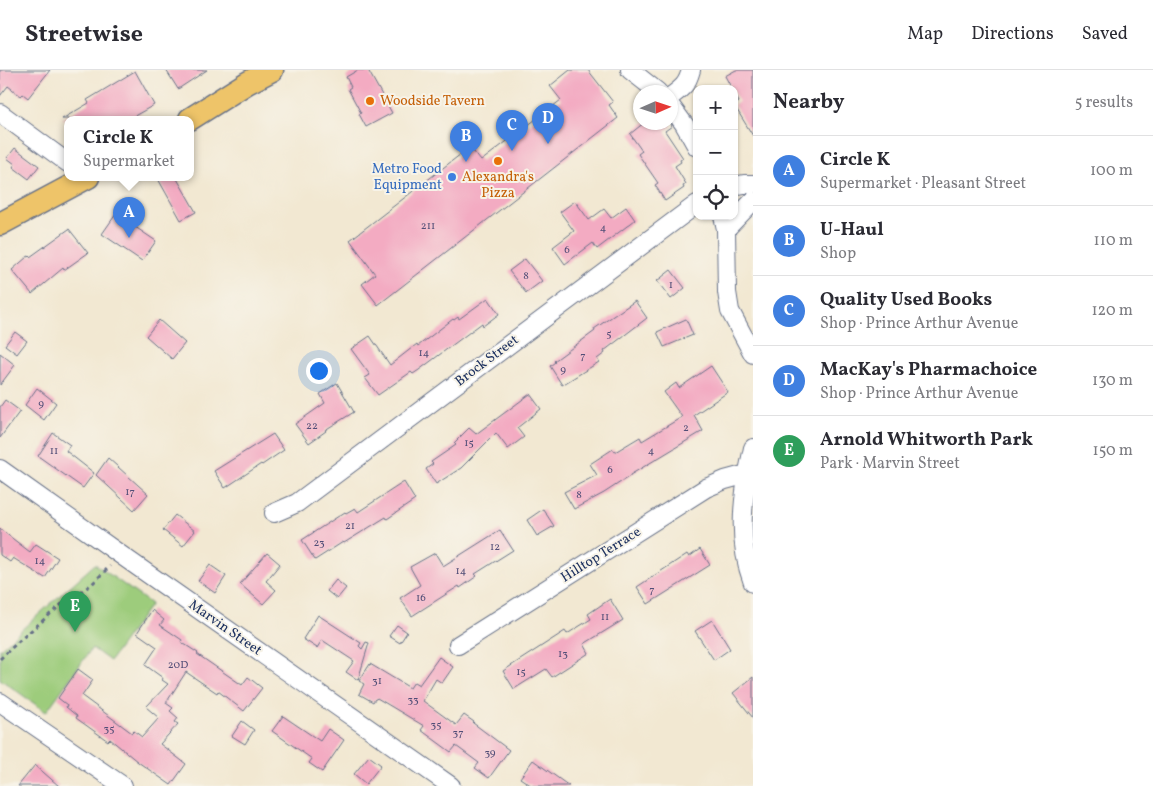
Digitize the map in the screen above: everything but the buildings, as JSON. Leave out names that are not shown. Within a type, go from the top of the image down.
[{"type":"main road","points":[[194,116],[247,83],[272,70]]},
{"type":"main road","points":[[0,224],[80,181]]},
{"type":"street","points":[[630,70],[649,85]]},
{"type":"street","points":[[678,91],[684,86],[692,70]]},
{"type":"street","points":[[0,113],[64,160]]},
{"type":"street","points":[[678,116],[693,140]]},
{"type":"street","points":[[738,185],[753,184]]},
{"type":"street","points":[[753,201],[724,223],[726,292],[730,312],[753,354]]},
{"type":"street","name":"Brock Street","points":[[274,513],[297,503],[693,207]]},
{"type":"street","points":[[753,448],[742,511],[743,543],[749,574],[753,583]]},
{"type":"street","name":"Marvin Street","points":[[0,469],[451,786]]},
{"type":"street","name":"Hilltop Terrace","points":[[458,645],[706,488],[747,474]]},
{"type":"street","points":[[0,702],[123,786]]},
{"type":"path","points":[[0,659],[62,604],[92,584],[121,555]]},
{"type":"green space","points":[[95,564],[151,604],[110,661],[92,648],[46,712],[0,679],[0,649]]},
{"type":"place","name":"Woodside Tavern","points":[[370,101]]},
{"type":"place","name":"MacKay's Pharmachoice","points":[[548,144]]},
{"type":"place","name":"Quality Used Books","points":[[512,151]]},
{"type":"place","name":"Alexandra's Pizza","points":[[498,161]]},
{"type":"place","name":"U-Haul","points":[[466,162]]},
{"type":"place","name":"Metro Food Equipment","points":[[452,177]]},
{"type":"place","name":"Circle K","points":[[129,238]]},
{"type":"place","name":"Arnold Whitworth Park","points":[[75,632]]}]
